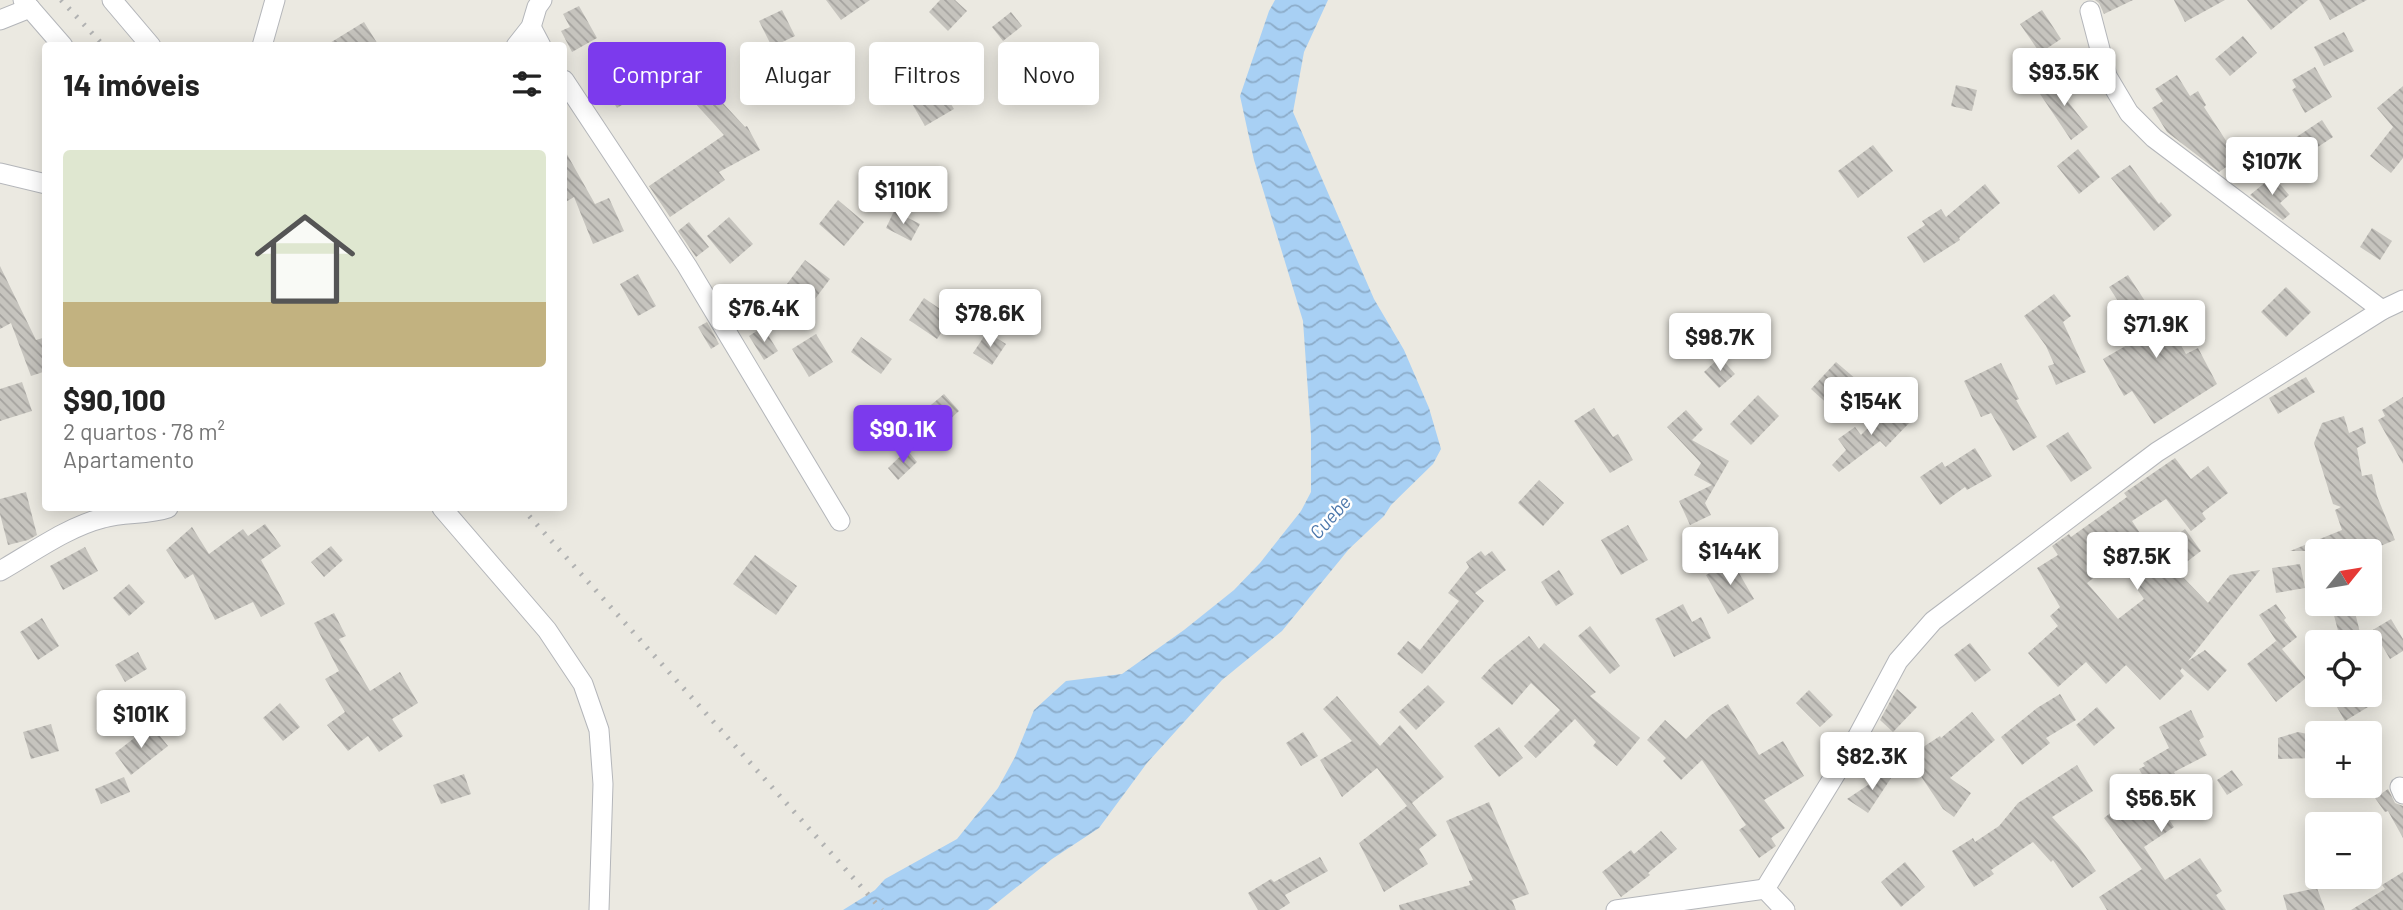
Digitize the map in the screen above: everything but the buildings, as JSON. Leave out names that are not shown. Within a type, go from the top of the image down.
[{"type":"street","points":[[112,0],[148,42]]},
{"type":"street","points":[[263,42],[275,0]]},
{"type":"street","points":[[519,42],[531,27],[542,0]]},
{"type":"street","points":[[0,20],[26,4],[59,42]]},
{"type":"street","points":[[2090,11],[2107,76],[2129,113],[2154,138],[2382,310]]},
{"type":"street","points":[[531,27],[539,42]]},
{"type":"street","points":[[567,85],[687,266],[839,521]]},
{"type":"street","points":[[0,173],[42,183]]},
{"type":"street","points":[[1616,910],[1685,905],[1765,889],[1852,747],[1898,661],[1933,621],[2157,452],[2382,310],[2403,300]]},
{"type":"street","points":[[0,570],[85,523],[105,517],[158,511]]},
{"type":"street","points":[[445,511],[547,629],[583,684],[599,730],[603,783],[599,910]]},
{"type":"street","points":[[1765,889],[1785,910]]},
{"type":"water","name":"Cuebe","points":[[1275,0],[1328,0],[1304,52],[1293,112],[1374,299],[1404,350],[1429,408],[1441,449],[1433,464],[1349,549],[1282,631],[1222,680],[1147,763],[1099,828],[1052,859],[988,910],[843,910],[875,890],[885,879],[957,839],[998,788],[1015,757],[1034,710],[1066,681],[1122,674],[1184,630],[1234,590],[1260,563],[1301,511],[1311,492],[1311,435],[1303,321],[1254,160],[1240,96]]},
{"type":"railway","points":[[61,0],[100,42]]},
{"type":"railway","points":[[525,511],[882,910]]}]
